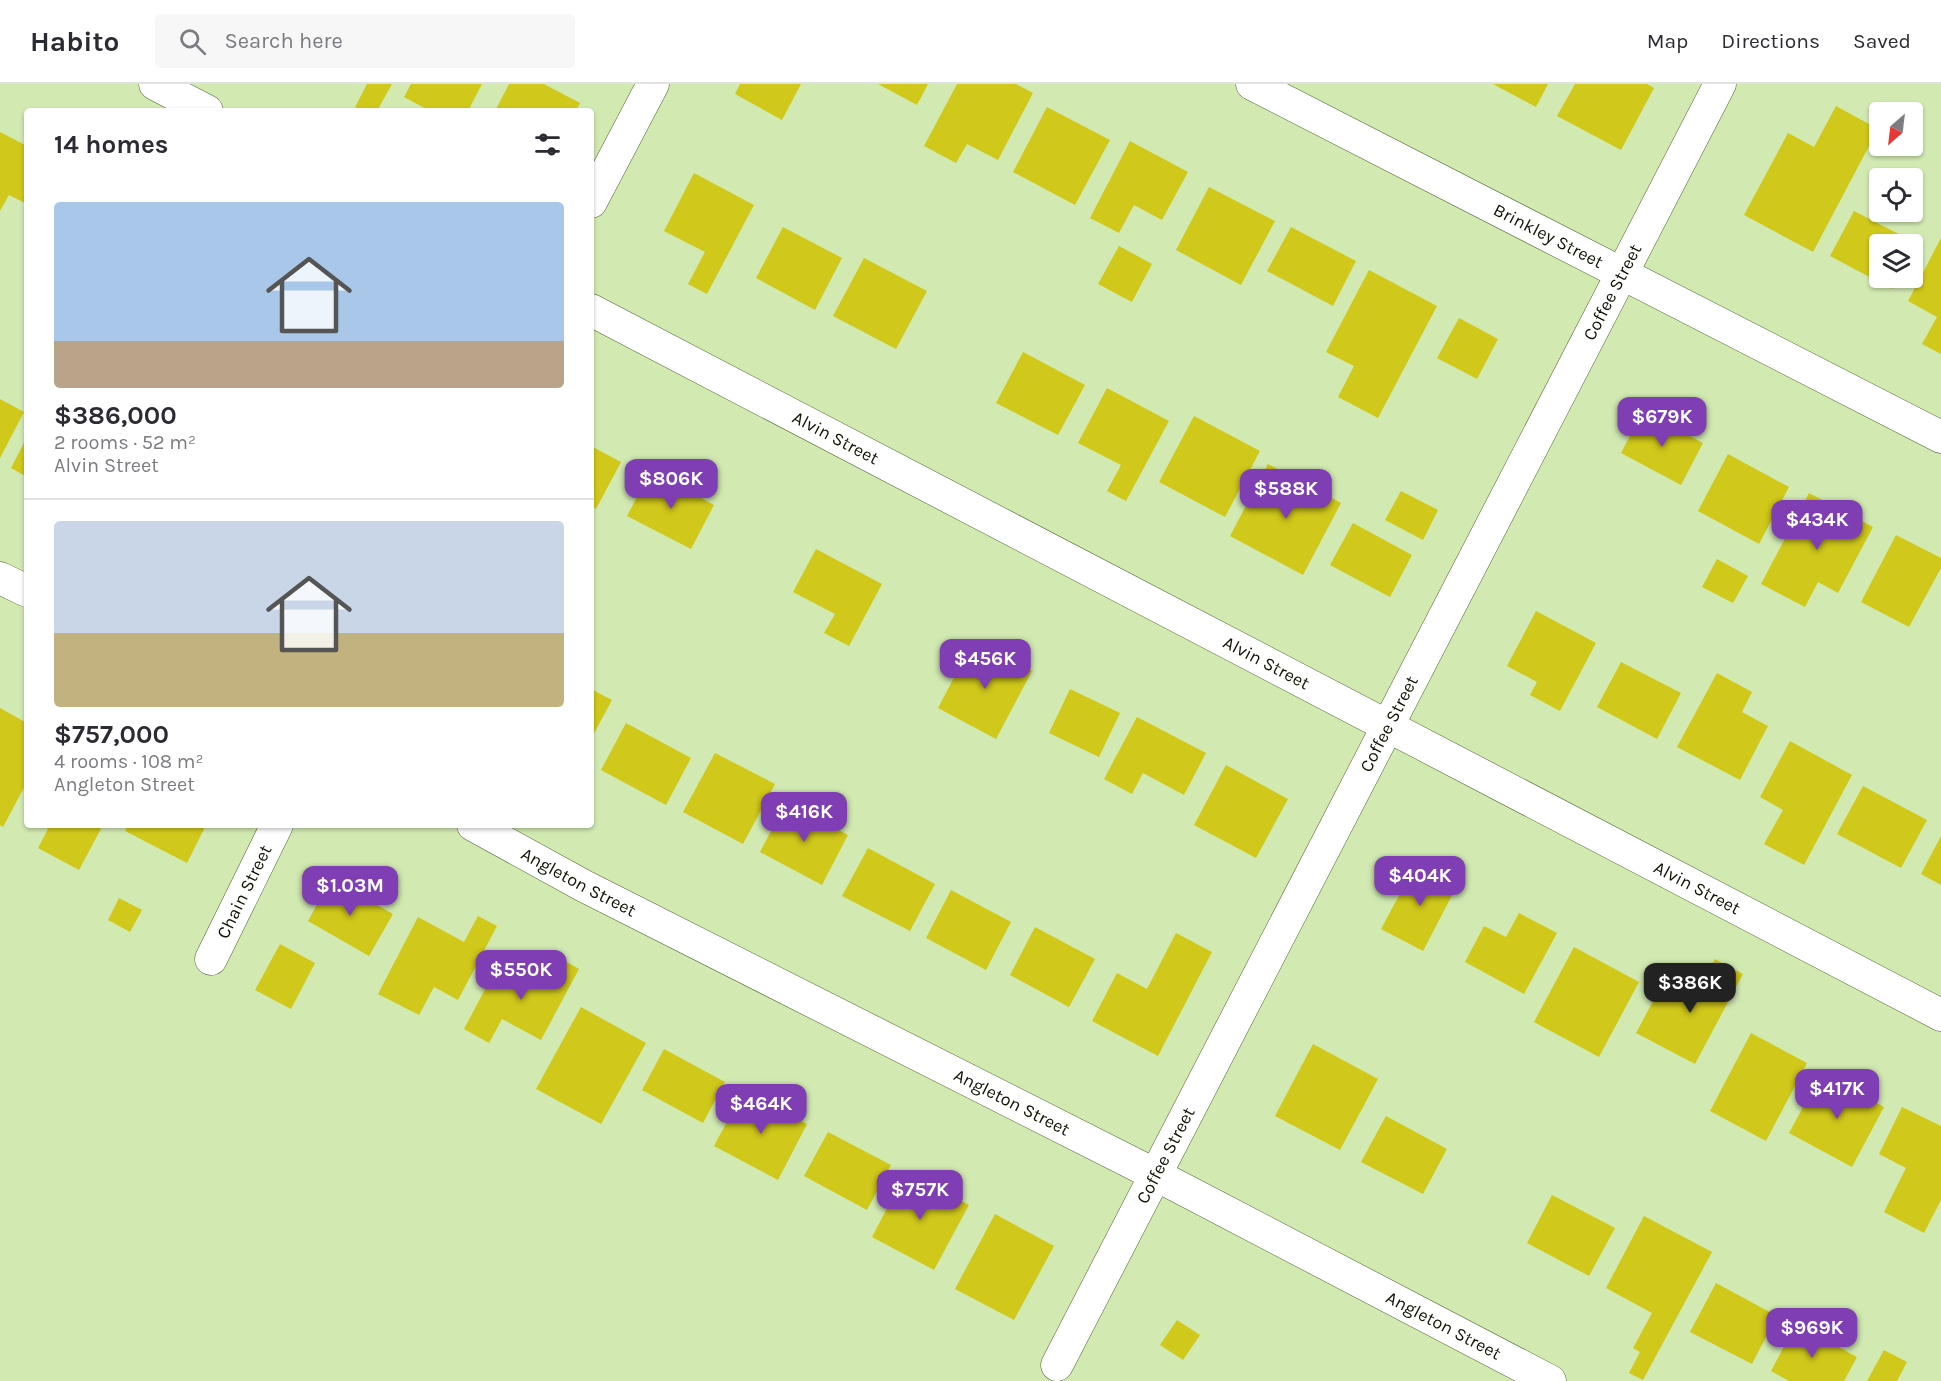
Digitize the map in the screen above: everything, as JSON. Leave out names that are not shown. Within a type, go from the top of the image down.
[{"type":"street","points":[[155,84],[201,108]]},
{"type":"street","points":[[594,196],[653,84]]},
{"type":"street","name":"Brinkley Street","points":[[1252,84],[1941,437]]},
{"type":"street","name":"Coffee Street","points":[[1057,1365],[1720,84]]},
{"type":"street","name":"Alvin Street","points":[[594,312],[1389,724],[1941,1015]]},
{"type":"street","points":[[0,578],[24,590]]},
{"type":"street","name":"Chain Street","points":[[211,959],[276,828]]},
{"type":"street","name":"Angleton Street","points":[[478,828],[584,886],[1156,1175],[1551,1381]]},
{"type":"building","points":[[367,84],[392,84],[379,108],[355,107]]},
{"type":"building","points":[[411,84],[482,84],[470,108],[424,108],[404,97]]},
{"type":"building","points":[[509,84],[544,84],[580,103],[578,108],[497,108]]},
{"type":"building","points":[[740,84],[801,84],[782,120],[735,94]]},
{"type":"building","points":[[878,84],[928,84],[917,105]]},
{"type":"building","points":[[957,84],[1016,84],[1033,93],[998,160],[967,144],[956,163],[924,146]]},
{"type":"building","points":[[1493,84],[1548,84],[1536,107]]},
{"type":"building","points":[[1575,84],[1647,84],[1654,88],[1621,150],[1557,116]]},
{"type":"building","points":[[1836,106],[1869,124],[1869,146],[1813,252],[1744,215],[1788,133],[1814,147]]},
{"type":"building","points":[[1047,107],[1110,140],[1075,205],[1013,172]]},
{"type":"building","points":[[0,132],[24,144],[24,202],[9,195],[0,211]]},
{"type":"building","points":[[1130,141],[1188,172],[1162,220],[1134,205],[1119,233],[1090,218]]},
{"type":"building","points":[[694,173],[754,205],[707,294],[688,284],[705,252],[664,231]]},
{"type":"building","points":[[1209,187],[1275,221],[1241,285],[1176,250]]},
{"type":"building","points":[[1854,211],[1869,219],[1869,222],[1875,222],[1899,234],[1869,234],[1869,277],[1830,256]]},
{"type":"building","points":[[783,227],[842,258],[815,310],[756,278]]},
{"type":"building","points":[[1291,227],[1356,261],[1333,306],[1267,271]]},
{"type":"building","points":[[1941,238],[1941,354],[1922,344],[1937,317],[1908,301],[1915,288],[1923,288],[1923,272]]},
{"type":"building","points":[[1119,246],[1152,264],[1132,302],[1098,284]]},
{"type":"building","points":[[864,258],[927,291],[896,349],[833,316]]},
{"type":"building","points":[[1369,270],[1437,306],[1378,418],[1338,397],[1354,366],[1326,352]]},
{"type":"building","points":[[1459,318],[1498,339],[1477,379],[1437,358]]},
{"type":"building","points":[[1023,352],[1085,385],[1058,435],[996,403]]},
{"type":"building","points":[[1107,388],[1169,421],[1126,501],[1107,491],[1121,465],[1078,443]]},
{"type":"building","points":[[0,399],[24,412],[0,458]]},
{"type":"building","points":[[1643,411],[1703,443],[1681,485],[1621,453]]},
{"type":"building","points":[[1194,416],[1260,451],[1225,517],[1159,482]]},
{"type":"building","points":[[24,443],[24,475],[11,468]]},
{"type":"building","points":[[594,448],[621,462],[596,509],[594,508]]},
{"type":"building","points":[[1728,454],[1789,487],[1759,544],[1698,511]]},
{"type":"building","points":[[1268,464],[1341,503],[1303,575],[1230,536]]},
{"type":"building","points":[[651,471],[714,505],[691,549],[627,516]]},
{"type":"building","points":[[1401,491],[1438,510],[1423,540],[1385,520]]},
{"type":"building","points":[[1809,493],[1873,527],[1838,593],[1818,582],[1805,607],[1761,584]]},
{"type":"building","points":[[1353,523],[1412,555],[1390,597],[1330,565]]},
{"type":"building","points":[[1896,535],[1941,558],[1941,568],[1909,627],[1861,602]]},
{"type":"building","points":[[816,549],[882,584],[849,646],[824,633],[835,614],[793,592]]},
{"type":"building","points":[[1717,559],[1748,576],[1733,603],[1702,587]]},
{"type":"building","points":[[1536,611],[1596,643],[1560,711],[1530,695],[1537,682],[1507,666]]},
{"type":"building","points":[[974,640],[1032,671],[996,739],[938,708]]},
{"type":"building","points":[[1621,662],[1681,693],[1657,739],[1597,707]]},
{"type":"building","points":[[1717,673],[1752,692],[1742,712],[1768,726],[1740,780],[1677,747]]},
{"type":"building","points":[[1070,689],[1120,713],[1099,757],[1049,733]]},
{"type":"building","points":[[594,691],[612,700],[594,733]]},
{"type":"building","points":[[0,708],[24,721],[24,788],[3,827],[0,825]]},
{"type":"building","points":[[1137,717],[1206,753],[1184,795],[1143,773],[1132,794],[1104,779]]},
{"type":"building","points":[[626,723],[691,758],[666,805],[601,770]]},
{"type":"building","points":[[1790,741],[1852,775],[1804,865],[1764,844],[1783,810],[1760,797]]},
{"type":"building","points":[[715,753],[775,784],[743,844],[683,812]]},
{"type":"building","points":[[1226,765],[1288,799],[1256,858],[1194,825]]},
{"type":"building","points":[[1863,786],[1927,820],[1901,868],[1837,834]]},
{"type":"building","points":[[786,802],[848,835],[822,885],[760,852]]},
{"type":"building","points":[[46,828],[101,828],[79,870],[38,848],[48,829]]},
{"type":"building","points":[[126,828],[204,828],[187,863],[125,831]]},
{"type":"building","points":[[1941,836],[1941,885],[1921,874]]},
{"type":"building","points":[[868,848],[935,884],[910,931],[842,896]]},
{"type":"building","points":[[1417,862],[1458,884],[1423,951],[1381,929]]},
{"type":"building","points":[[331,879],[393,914],[369,956],[308,921]]},
{"type":"building","points":[[951,890],[1011,922],[986,970],[926,938]]},
{"type":"building","points":[[119,898],[142,910],[130,932],[108,920]]},
{"type":"building","points":[[1519,913],[1557,933],[1524,994],[1465,962],[1484,926],[1506,937]]},
{"type":"building","points":[[478,916],[497,926],[458,1000],[434,987],[419,1015],[378,994],[418,917],[464,942]]},
{"type":"building","points":[[1035,927],[1095,959],[1069,1007],[1010,975]]},
{"type":"building","points":[[1176,933],[1212,952],[1158,1056],[1092,1021],[1117,973],[1147,989]]},
{"type":"building","points":[[280,944],[315,963],[291,1009],[255,990]]},
{"type":"building","points":[[1574,947],[1639,982],[1599,1057],[1534,1022]]},
{"type":"building","points":[[558,957],[579,969],[541,1040],[502,1019],[489,1043],[464,1029],[500,961],[543,984]]},
{"type":"building","points":[[1715,959],[1743,974],[1695,1064],[1636,1033],[1659,990],[1690,1006]]},
{"type":"building","points":[[581,1007],[646,1043],[601,1124],[536,1089]]},
{"type":"building","points":[[1751,1033],[1807,1063],[1766,1141],[1710,1111]]},
{"type":"building","points":[[1313,1044],[1378,1079],[1340,1150],[1275,1116]]},
{"type":"building","points":[[664,1049],[725,1082],[703,1123],[642,1090]]},
{"type":"building","points":[[1821,1074],[1884,1107],[1852,1167],[1789,1133]]},
{"type":"building","points":[[744,1090],[807,1124],[778,1180],[714,1146]]},
{"type":"building","points":[[1902,1107],[1941,1126],[1941,1200],[1924,1233],[1884,1212],[1906,1168],[1879,1154]]},
{"type":"building","points":[[1386,1116],[1447,1149],[1423,1194],[1361,1162]]},
{"type":"building","points":[[828,1132],[891,1165],[867,1210],[804,1176]]},
{"type":"building","points":[[906,1172],[969,1205],[934,1270],[872,1237]]},
{"type":"building","points":[[1552,1195],[1615,1228],[1589,1276],[1527,1243]]},
{"type":"building","points":[[995,1214],[1054,1246],[1014,1320],[955,1289]]},
{"type":"building","points":[[1644,1216],[1712,1252],[1643,1380],[1629,1373],[1640,1352],[1633,1348],[1652,1313],[1606,1288]]},
{"type":"building","points":[[1716,1283],[1777,1316],[1752,1364],[1690,1332]]},
{"type":"building","points":[[1177,1320],[1200,1335],[1183,1360],[1160,1345]]},
{"type":"building","points":[[1796,1324],[1857,1357],[1844,1381],[1789,1381],[1771,1371]]},
{"type":"building","points":[[1884,1350],[1907,1362],[1897,1381],[1867,1381]]}]
